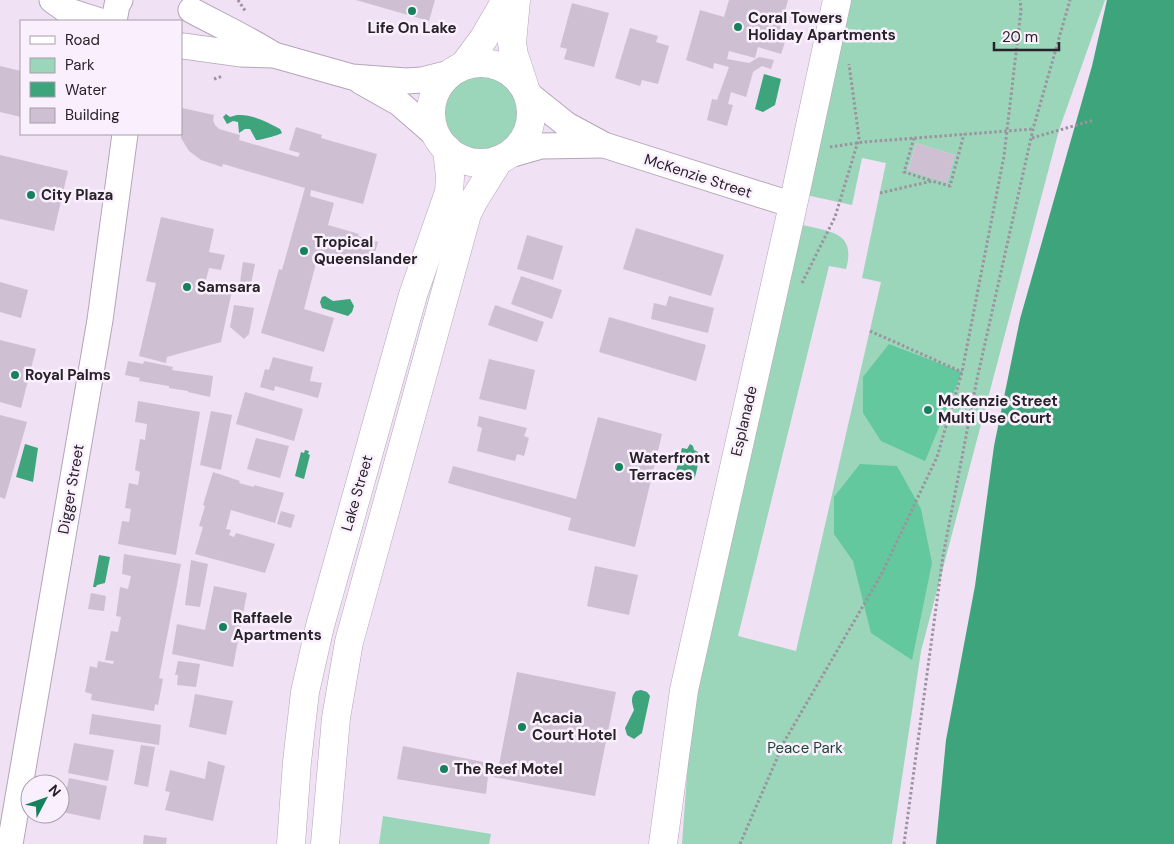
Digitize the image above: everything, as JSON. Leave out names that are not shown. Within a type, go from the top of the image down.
[{"type":"main road","points":[[506,0],[484,38],[457,69],[439,86],[432,102],[432,119],[442,142],[460,158],[475,163],[502,158],[519,146],[528,133],[532,109],[514,55],[512,43],[516,0]]},
{"type":"main road","name":"Esplanade","points":[[663,844],[684,690],[837,0]]},
{"type":"main road","points":[[457,69],[480,62],[497,65],[512,73],[526,89]]},
{"type":"main road","name":"Lake Street","points":[[291,844],[297,762],[305,692],[320,626],[412,300],[448,192],[450,177],[442,142]]},
{"type":"main road","name":"Lake Street","points":[[325,844],[336,718],[349,642],[467,214],[502,158]]},
{"type":"street","points":[[52,0],[66,10],[97,20]]},
{"type":"street","points":[[114,20],[120,0]]},
{"type":"street","points":[[188,5],[192,22],[191,29],[182,47],[242,54],[274,55],[352,77],[406,81],[422,80],[457,69]]},
{"type":"street","points":[[188,5],[228,30],[274,55]]},
{"type":"street","points":[[352,77],[399,103],[442,142]]},
{"type":"street","name":"McKenzie Street","points":[[526,89],[567,125],[604,145],[793,205]]},
{"type":"street","name":"Digger Street","points":[[10,844],[100,320],[125,135]]},
{"type":"street","name":"McKenzie Street","points":[[502,158],[541,146],[604,145]]},
{"type":"path","points":[[740,844],[784,742],[881,575],[937,457],[962,372],[1004,156],[1021,10],[1020,0]]},
{"type":"path","points":[[904,844],[943,556],[977,379],[1033,129],[1070,0]]},
{"type":"path","points":[[1031,138],[1094,120]]},
{"type":"path","points":[[804,151],[864,142],[1033,129]]},
{"type":"path","points":[[914,138],[904,172],[950,186],[964,134]]},
{"type":"path","points":[[880,193],[932,181]]},
{"type":"path","points":[[870,331],[962,372]]},
{"type":"green space","name":"Peace Park","points":[[849,0],[1105,0],[1059,130],[921,651],[892,844],[682,844],[693,694],[799,224],[830,231],[838,235],[844,240],[848,256],[846,269],[829,266],[738,636],[796,651],[881,282],[862,278],[886,163],[862,158],[852,205],[806,195]],"holes":[[[916,143],[955,155],[947,182],[908,170]]]},
{"type":"green space","points":[[489,75],[502,81],[513,92],[519,105],[517,128],[502,145],[489,151],[473,151],[460,145],[445,128],[443,105],[449,92],[466,77]]},
{"type":"green space","points":[[383,816],[491,834],[489,844],[379,844]]},
{"type":"shaded area","points":[[889,344],[962,372],[925,461],[881,441],[863,413],[863,377]]},
{"type":"shaded area","points":[[860,464],[897,466],[921,509],[932,563],[912,660],[871,633],[853,561],[834,534],[834,497]]},
{"type":"water","points":[[1107,0],[1174,0],[1174,844],[936,844],[946,740],[975,586],[994,446],[1020,319],[1092,66]]},
{"type":"water","points":[[764,74],[781,79],[775,105],[763,112],[755,109]]},
{"type":"water","points":[[226,114],[230,117],[242,115],[256,118],[280,129],[282,133],[256,140],[250,129],[245,129],[239,133],[238,122],[233,121],[227,124],[223,117]]},
{"type":"water","points":[[325,296],[333,301],[350,299],[354,306],[352,312],[348,316],[322,308],[320,302],[322,297]]},
{"type":"water","points":[[25,444],[38,448],[33,482],[16,477]]},
{"type":"water","points":[[690,444],[698,452],[698,466],[694,480],[675,475],[682,448],[687,449]]},
{"type":"water","points":[[305,450],[309,451],[308,454],[310,455],[304,479],[295,476],[301,452],[304,453]]},
{"type":"water","points":[[99,555],[110,557],[105,583],[93,587]]},
{"type":"water","points":[[636,691],[647,692],[650,696],[642,733],[634,739],[627,735],[625,728],[634,710],[632,698]]},
{"type":"building","name":"Life On Lake","points":[[356,0],[435,0],[429,21]]},
{"type":"building","name":"Coral Towers Holiday Apartments","points":[[729,0],[788,0],[778,36],[786,39],[781,54],[758,47],[755,58],[729,51],[727,59],[749,63],[759,57],[774,60],[771,69],[762,66],[753,72],[746,97],[731,92],[728,104],[733,105],[727,126],[707,120],[712,99],[717,100],[729,67],[714,63],[713,69],[686,60],[700,10],[724,17]]},
{"type":"building","points":[[572,3],[609,13],[594,67],[564,59],[567,49],[560,47]]},
{"type":"building","points":[[630,28],[658,36],[656,42],[669,46],[658,84],[642,80],[640,86],[615,78]]},
{"type":"building","points":[[0,66],[20,71],[20,117],[0,112]]},
{"type":"building","points":[[182,108],[214,115],[213,120],[219,129],[240,135],[239,140],[298,157],[300,153],[289,150],[296,127],[322,135],[321,138],[377,154],[363,204],[311,190],[310,196],[334,203],[328,225],[378,242],[371,266],[319,252],[304,309],[334,318],[324,352],[261,333],[279,269],[282,270],[305,188],[223,164],[222,167],[201,160],[189,151],[181,138]]},
{"type":"building","points":[[916,143],[955,155],[947,183],[908,171]]},
{"type":"building","name":"City Plaza","points":[[0,155],[68,171],[54,231],[0,219]]},
{"type":"building","name":"Samsara","points":[[161,217],[214,229],[209,252],[225,255],[221,270],[209,268],[205,284],[232,291],[221,342],[167,357],[166,363],[139,356],[156,283],[146,281]]},
{"type":"building","points":[[636,228],[724,255],[711,296],[623,269]]},
{"type":"building","points":[[527,235],[563,246],[553,280],[517,269]]},
{"type":"building","points":[[243,262],[255,264],[251,284],[240,282]]},
{"type":"building","points":[[521,276],[562,290],[552,319],[511,304]]},
{"type":"building","points":[[0,282],[28,290],[21,318],[0,312]]},
{"type":"building","points":[[669,296],[714,308],[708,333],[651,319],[654,303],[666,306]]},
{"type":"building","points":[[234,305],[254,308],[249,334],[244,339],[230,327]]},
{"type":"building","points":[[495,305],[544,322],[537,342],[488,325]]},
{"type":"building","points":[[609,317],[706,345],[696,381],[599,352]]},
{"type":"building","name":"Royal Palms","points":[[0,340],[36,349],[21,408],[0,402]]},
{"type":"building","points":[[273,357],[313,367],[310,381],[322,383],[318,398],[275,386],[274,391],[260,387],[265,369],[269,370]]},
{"type":"building","points":[[489,359],[535,370],[526,410],[479,399]]},
{"type":"building","points":[[128,361],[143,364],[144,361],[173,367],[172,370],[213,376],[210,397],[169,388],[169,386],[139,381],[140,378],[125,375]]},
{"type":"building","points":[[245,392],[303,409],[294,441],[236,424]]},
{"type":"building","points":[[138,401],[200,412],[176,555],[118,544],[122,521],[129,522],[131,509],[125,508],[129,483],[138,485],[140,472],[135,470],[140,439],[145,440],[147,424],[135,422]]},
{"type":"building","points":[[211,411],[232,415],[221,470],[200,465]]},
{"type":"building","points":[[0,415],[27,422],[5,499],[0,497]]},
{"type":"building","points":[[479,416],[527,428],[524,436],[529,438],[524,456],[517,454],[515,461],[477,451],[482,428],[477,426]]},
{"type":"building","name":"Waterfront Terraces","points":[[598,417],[662,434],[635,547],[568,530],[571,518],[448,483],[453,466],[576,499]]},
{"type":"building","points":[[256,438],[289,446],[280,478],[247,469]]},
{"type":"building","points":[[213,472],[240,481],[239,483],[284,493],[275,523],[231,510],[226,529],[231,530],[229,535],[234,537],[236,533],[275,544],[265,573],[195,554],[203,527],[199,526],[205,506],[203,505]]},
{"type":"building","points":[[281,511],[295,515],[291,528],[277,524]]},
{"type":"building","points":[[124,554],[181,564],[159,678],[163,679],[158,705],[155,704],[154,711],[91,700],[92,694],[85,692],[90,666],[97,668],[98,661],[113,664],[114,661],[105,660],[111,631],[118,632],[121,617],[116,616],[120,587],[128,589],[131,576],[122,574]]},
{"type":"building","points":[[191,560],[208,564],[200,607],[185,605]]},
{"type":"building","points":[[595,566],[638,575],[629,615],[587,606]]},
{"type":"building","name":"Raffaele Apartments","points":[[214,586],[247,593],[233,667],[172,654],[177,624],[205,630]]},
{"type":"building","points":[[91,593],[106,596],[104,611],[88,609]]},
{"type":"building","points":[[178,661],[200,664],[196,687],[177,685],[178,675],[175,675]]},
{"type":"building","points":[[517,672],[616,692],[595,796],[488,776],[486,794],[397,779],[403,746],[499,765]]},
{"type":"building","points":[[195,694],[233,701],[226,735],[189,727]]},
{"type":"building","points":[[92,714],[161,725],[159,745],[89,734]]},
{"type":"building","points":[[74,743],[114,750],[108,781],[68,773]]},
{"type":"building","points":[[141,745],[155,747],[148,787],[134,784]]},
{"type":"building","points":[[208,761],[225,766],[213,821],[165,810],[170,792],[165,791],[170,770],[205,779]]},
{"type":"building","points":[[70,778],[107,786],[100,820],[70,814]]},
{"type":"building","points":[[144,835],[167,838],[166,844],[143,844]]},
{"type":"place","name":"Life On Lake","points":[[412,11]]},
{"type":"place","name":"Coral Towers Holiday Apartments","points":[[738,27]]},
{"type":"place","name":"City Plaza","points":[[31,195]]},
{"type":"place","name":"Tropical Queenslander","points":[[304,251]]},
{"type":"place","name":"Samsara","points":[[187,287]]},
{"type":"place","name":"Royal Palms","points":[[15,375]]},
{"type":"place","name":"McKenzie Street Multi Use Court","points":[[928,410]]},
{"type":"place","name":"Waterfront Terraces","points":[[619,467]]},
{"type":"place","name":"Raffaele Apartments","points":[[223,627]]},
{"type":"place","name":"Acacia Court Hotel","points":[[522,727]]},
{"type":"place","name":"The Reef Motel","points":[[444,769]]}]
